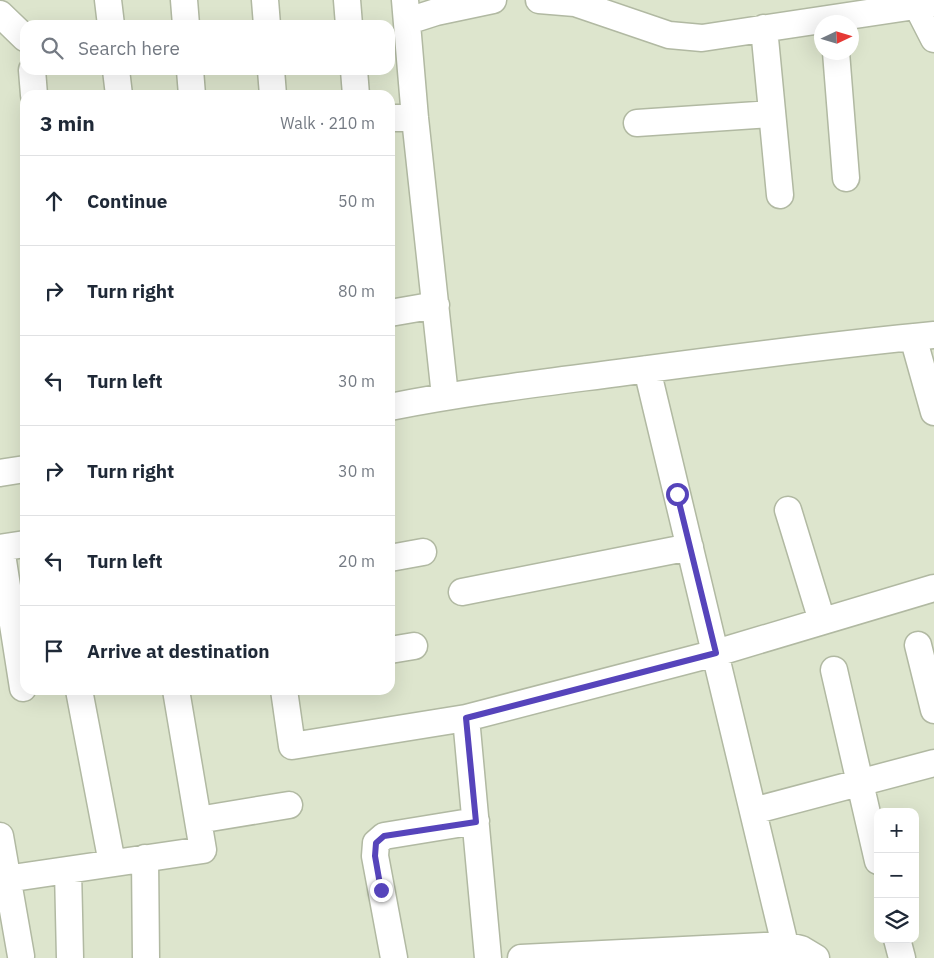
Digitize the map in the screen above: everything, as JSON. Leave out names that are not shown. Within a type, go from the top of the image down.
[{"type":"street","points":[[108,0],[110,20]]},
{"type":"street","points":[[184,0],[186,20]]},
{"type":"street","points":[[265,0],[267,20]]},
{"type":"street","points":[[347,0],[349,20]]},
{"type":"street","points":[[445,396],[436,305],[403,118],[407,11],[436,12],[494,0]]},
{"type":"street","points":[[539,0],[575,4],[669,35],[702,38],[814,22]]},
{"type":"street","points":[[859,15],[921,3],[934,38]]},
{"type":"street","points":[[0,14],[20,33]]},
{"type":"street","points":[[764,28],[780,195]]},
{"type":"street","points":[[837,60],[846,178]]},
{"type":"street","points":[[32,75],[34,90]]},
{"type":"street","points":[[117,75],[118,90]]},
{"type":"street","points":[[190,75],[192,90]]},
{"type":"street","points":[[271,75],[273,90]]},
{"type":"street","points":[[354,75],[356,90]]},
{"type":"street","points":[[637,123],[772,114]]},
{"type":"street","points":[[395,312],[436,305]]},
{"type":"street","points":[[395,406],[445,396],[820,346],[923,336],[934,412]]},
{"type":"street","points":[[647,369],[786,944]]},
{"type":"street","points":[[0,473],[20,470]]},
{"type":"street","points":[[788,510],[822,622]]},
{"type":"street","points":[[9,547],[16,689]]},
{"type":"street","points":[[462,592],[690,547]]},
{"type":"street","points":[[395,557],[423,552]]},
{"type":"street","points":[[285,695],[292,746],[466,718],[716,653],[934,588]]},
{"type":"street","points":[[918,645],[934,710]]},
{"type":"street","points":[[834,670],[876,853]]},
{"type":"street","points":[[80,695],[112,863]]},
{"type":"street","points":[[4,879],[203,850],[177,695]]},
{"type":"street","points":[[466,718],[488,958]]},
{"type":"street","points":[[753,810],[934,763]]},
{"type":"street","points":[[198,820],[289,805]]},
{"type":"street","points":[[394,958],[375,856],[376,843],[384,836],[476,822]]},
{"type":"street","points":[[0,836],[4,879],[21,956]]},
{"type":"street","points":[[145,858],[146,958]]},
{"type":"street","points":[[68,870],[70,958]]},
{"type":"street","points":[[898,943],[902,958]]},
{"type":"street","points":[[520,958],[786,944],[801,949],[816,958]]},
{"type":"route","points":[[381,890],[375,856],[376,843],[384,836],[476,822],[466,718],[716,653],[677,494]]}]
